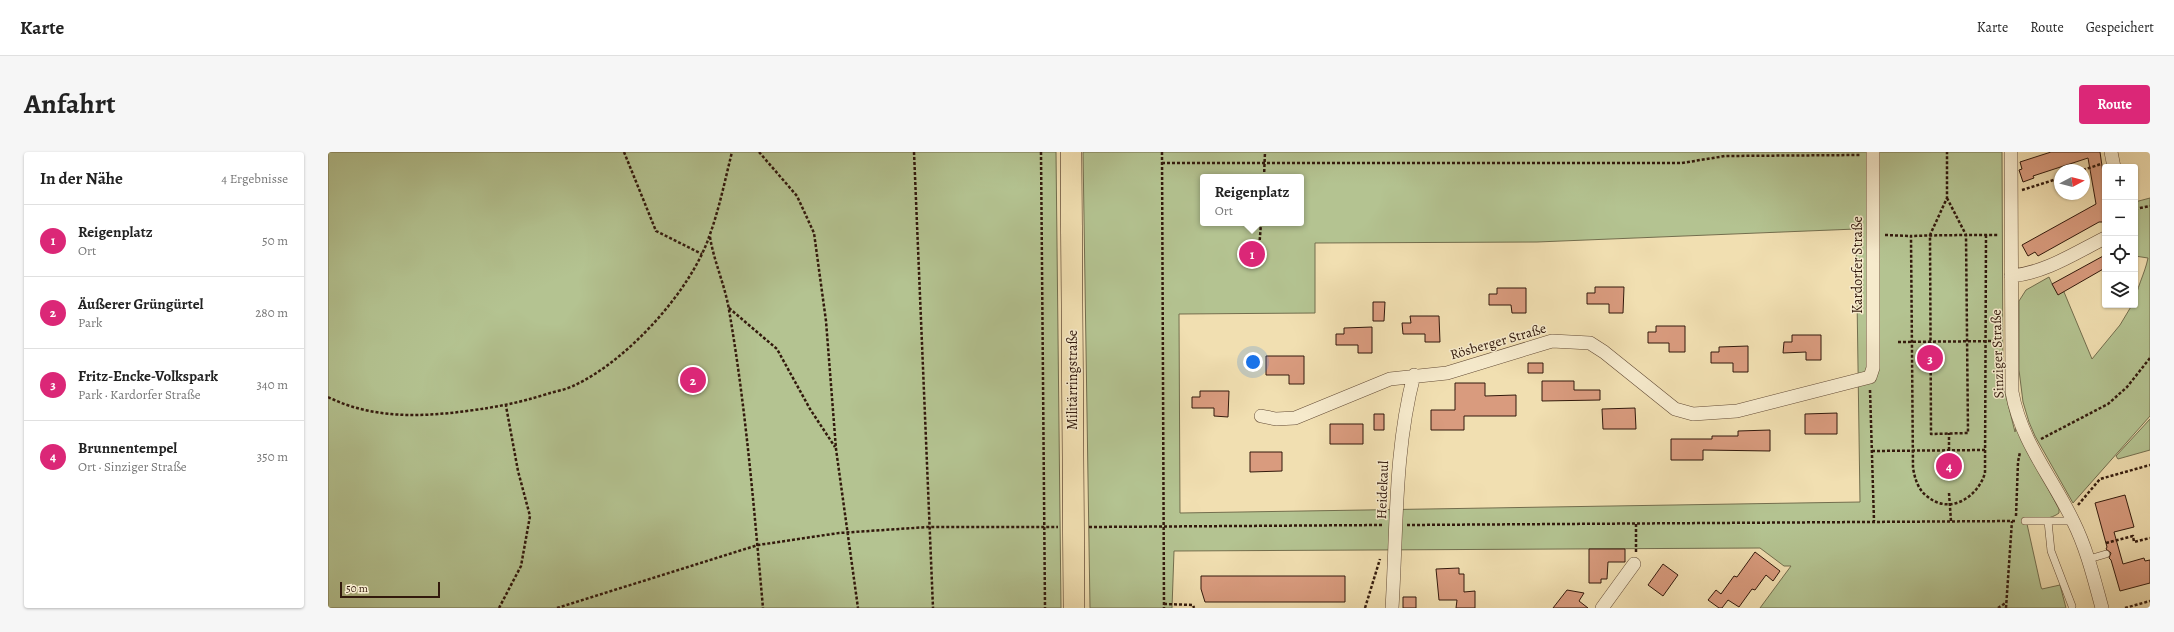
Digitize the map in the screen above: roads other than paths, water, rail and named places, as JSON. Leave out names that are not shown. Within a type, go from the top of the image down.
[{"type":"main road","name":"Militärringstraße","points":[[1071,152],[1074,608]]},
{"type":"street","name":"Sinziger Straße","points":[[2011,152],[2012,392],[2016,411],[2030,445],[2072,518],[2087,554],[2102,608]]},
{"type":"street","name":"Kardorfer Straße","points":[[1870,377],[1873,368],[1873,154]]},
{"type":"street","points":[[2011,276],[2029,274],[2041,270],[2102,240]]},
{"type":"street","name":"Rösberger Straße","points":[[1261,416],[1276,419],[1295,418],[1390,379],[1414,375],[1447,373],[1552,341],[1574,341],[1590,344],[1604,352],[1675,409],[1693,414],[1737,411],[1870,377]]},
{"type":"street","name":"Heidekaul","points":[[1392,608],[1400,449],[1414,375]]},
{"type":"street","points":[[1602,608],[1634,564]]},
{"type":"lane","points":[[2025,521],[2048,521],[2072,518]]},
{"type":"lane","points":[[2048,521],[2051,551],[2072,606]]},
{"type":"lane","points":[[2087,554],[2106,554]]},
{"type":"place","name":"Reigenplatz","points":[[1252,254]]},
{"type":"place","name":"Fritz-Encke-Volkspark","points":[[1930,358]]},
{"type":"place","name":"Äußerer Grüngürtel","points":[[693,380]]},
{"type":"place","name":"Brunnentempel","points":[[1949,466]]}]
